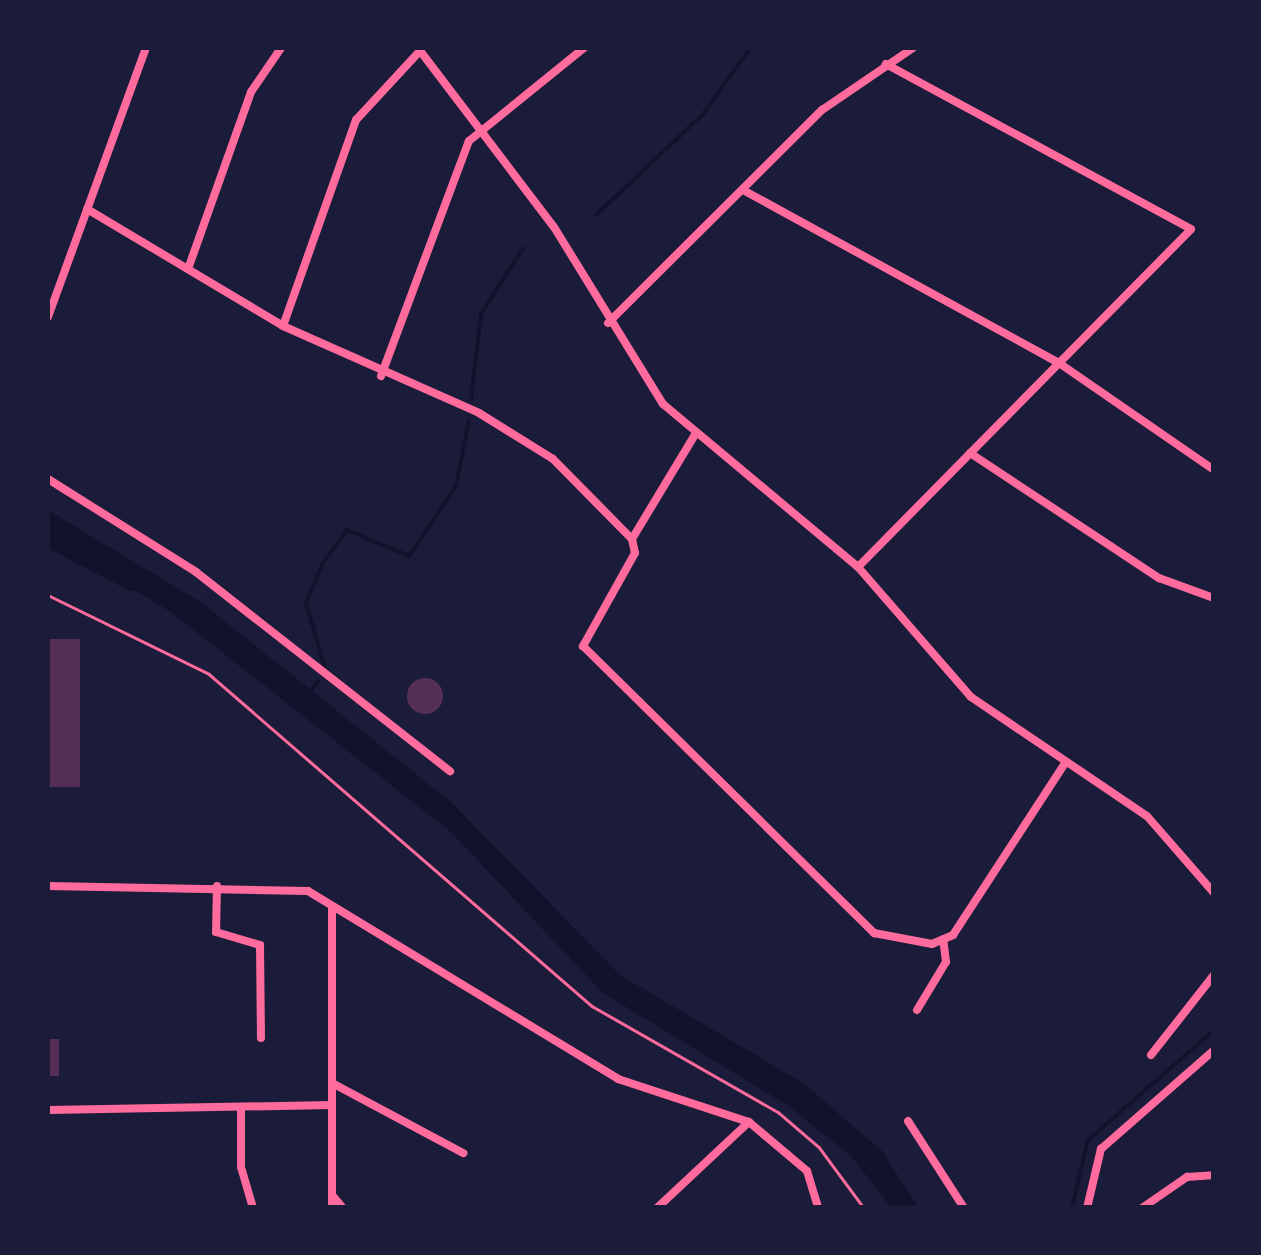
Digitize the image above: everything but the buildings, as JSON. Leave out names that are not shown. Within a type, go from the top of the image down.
[{"type":"street","points":[[48,317],[146,48]]},
{"type":"street","points":[[188,270],[250,92],[281,48]]},
{"type":"street","points":[[381,376],[440,206],[479,127],[584,48]]},
{"type":"street","points":[[608,323],[822,110],[913,48]]},
{"type":"street","points":[[283,326],[356,120],[419,49],[554,227],[634,369],[696,434],[858,567],[971,697],[1147,816],[1214,893]]},
{"type":"street","points":[[858,567],[1191,229],[886,64]]},
{"type":"street","points":[[743,190],[1059,363],[1214,470]]},
{"type":"street","points":[[87,209],[283,326],[381,376],[511,429],[632,539]]},
{"type":"street","points":[[696,434],[632,539],[624,586],[583,646],[858,922],[874,933],[944,938],[972,910],[1065,762]]},
{"type":"street","points":[[970,453],[1159,578],[1214,598]]},
{"type":"street","points":[[48,479],[196,572],[450,770]]},
{"type":"street","points":[[48,886],[292,886],[461,980],[618,1078],[749,1122],[807,1172],[818,1208]]},
{"type":"street","points":[[216,886],[216,932],[260,945],[261,1038]]},
{"type":"street","points":[[332,906],[332,1208]]},
{"type":"street","points":[[332,922],[348,915]]},
{"type":"street","points":[[917,1010],[946,962],[944,938]]},
{"type":"street","points":[[1152,1055],[1214,975]]},
{"type":"street","points":[[1087,1208],[1101,1149],[1214,1050]]},
{"type":"street","points":[[332,1083],[463,1153]]},
{"type":"street","points":[[48,1110],[332,1106]]},
{"type":"street","points":[[241,1107],[241,1167],[254,1208]]},
{"type":"street","points":[[908,1121],[964,1208]]},
{"type":"street","points":[[657,1208],[749,1122]]},
{"type":"street","points":[[1142,1208],[1187,1177],[1214,1175]]},
{"type":"street","points":[[332,1195],[343,1208]]},
{"type":"path","points":[[48,596],[209,674],[592,1006],[778,1112],[819,1147],[864,1208]]},
{"type":"shaded area","points":[[48,510],[202,603],[451,802],[620,975],[803,1083],[882,1151],[918,1207],[891,1207],[850,1155],[787,1105],[603,993],[451,832],[171,612],[48,537]]},
{"type":"waterway","points":[[596,215],[703,114],[750,48]]},
{"type":"waterway","points":[[471,399],[481,314],[523,248]]},
{"type":"waterway","points":[[326,671],[306,603],[323,563],[347,530],[409,556],[456,486],[469,420]]},
{"type":"waterway","points":[[48,536],[133,580]]},
{"type":"waterway","points":[[309,694],[318,681]]},
{"type":"waterway","points":[[1072,1208],[1088,1140],[1214,1030]]}]
